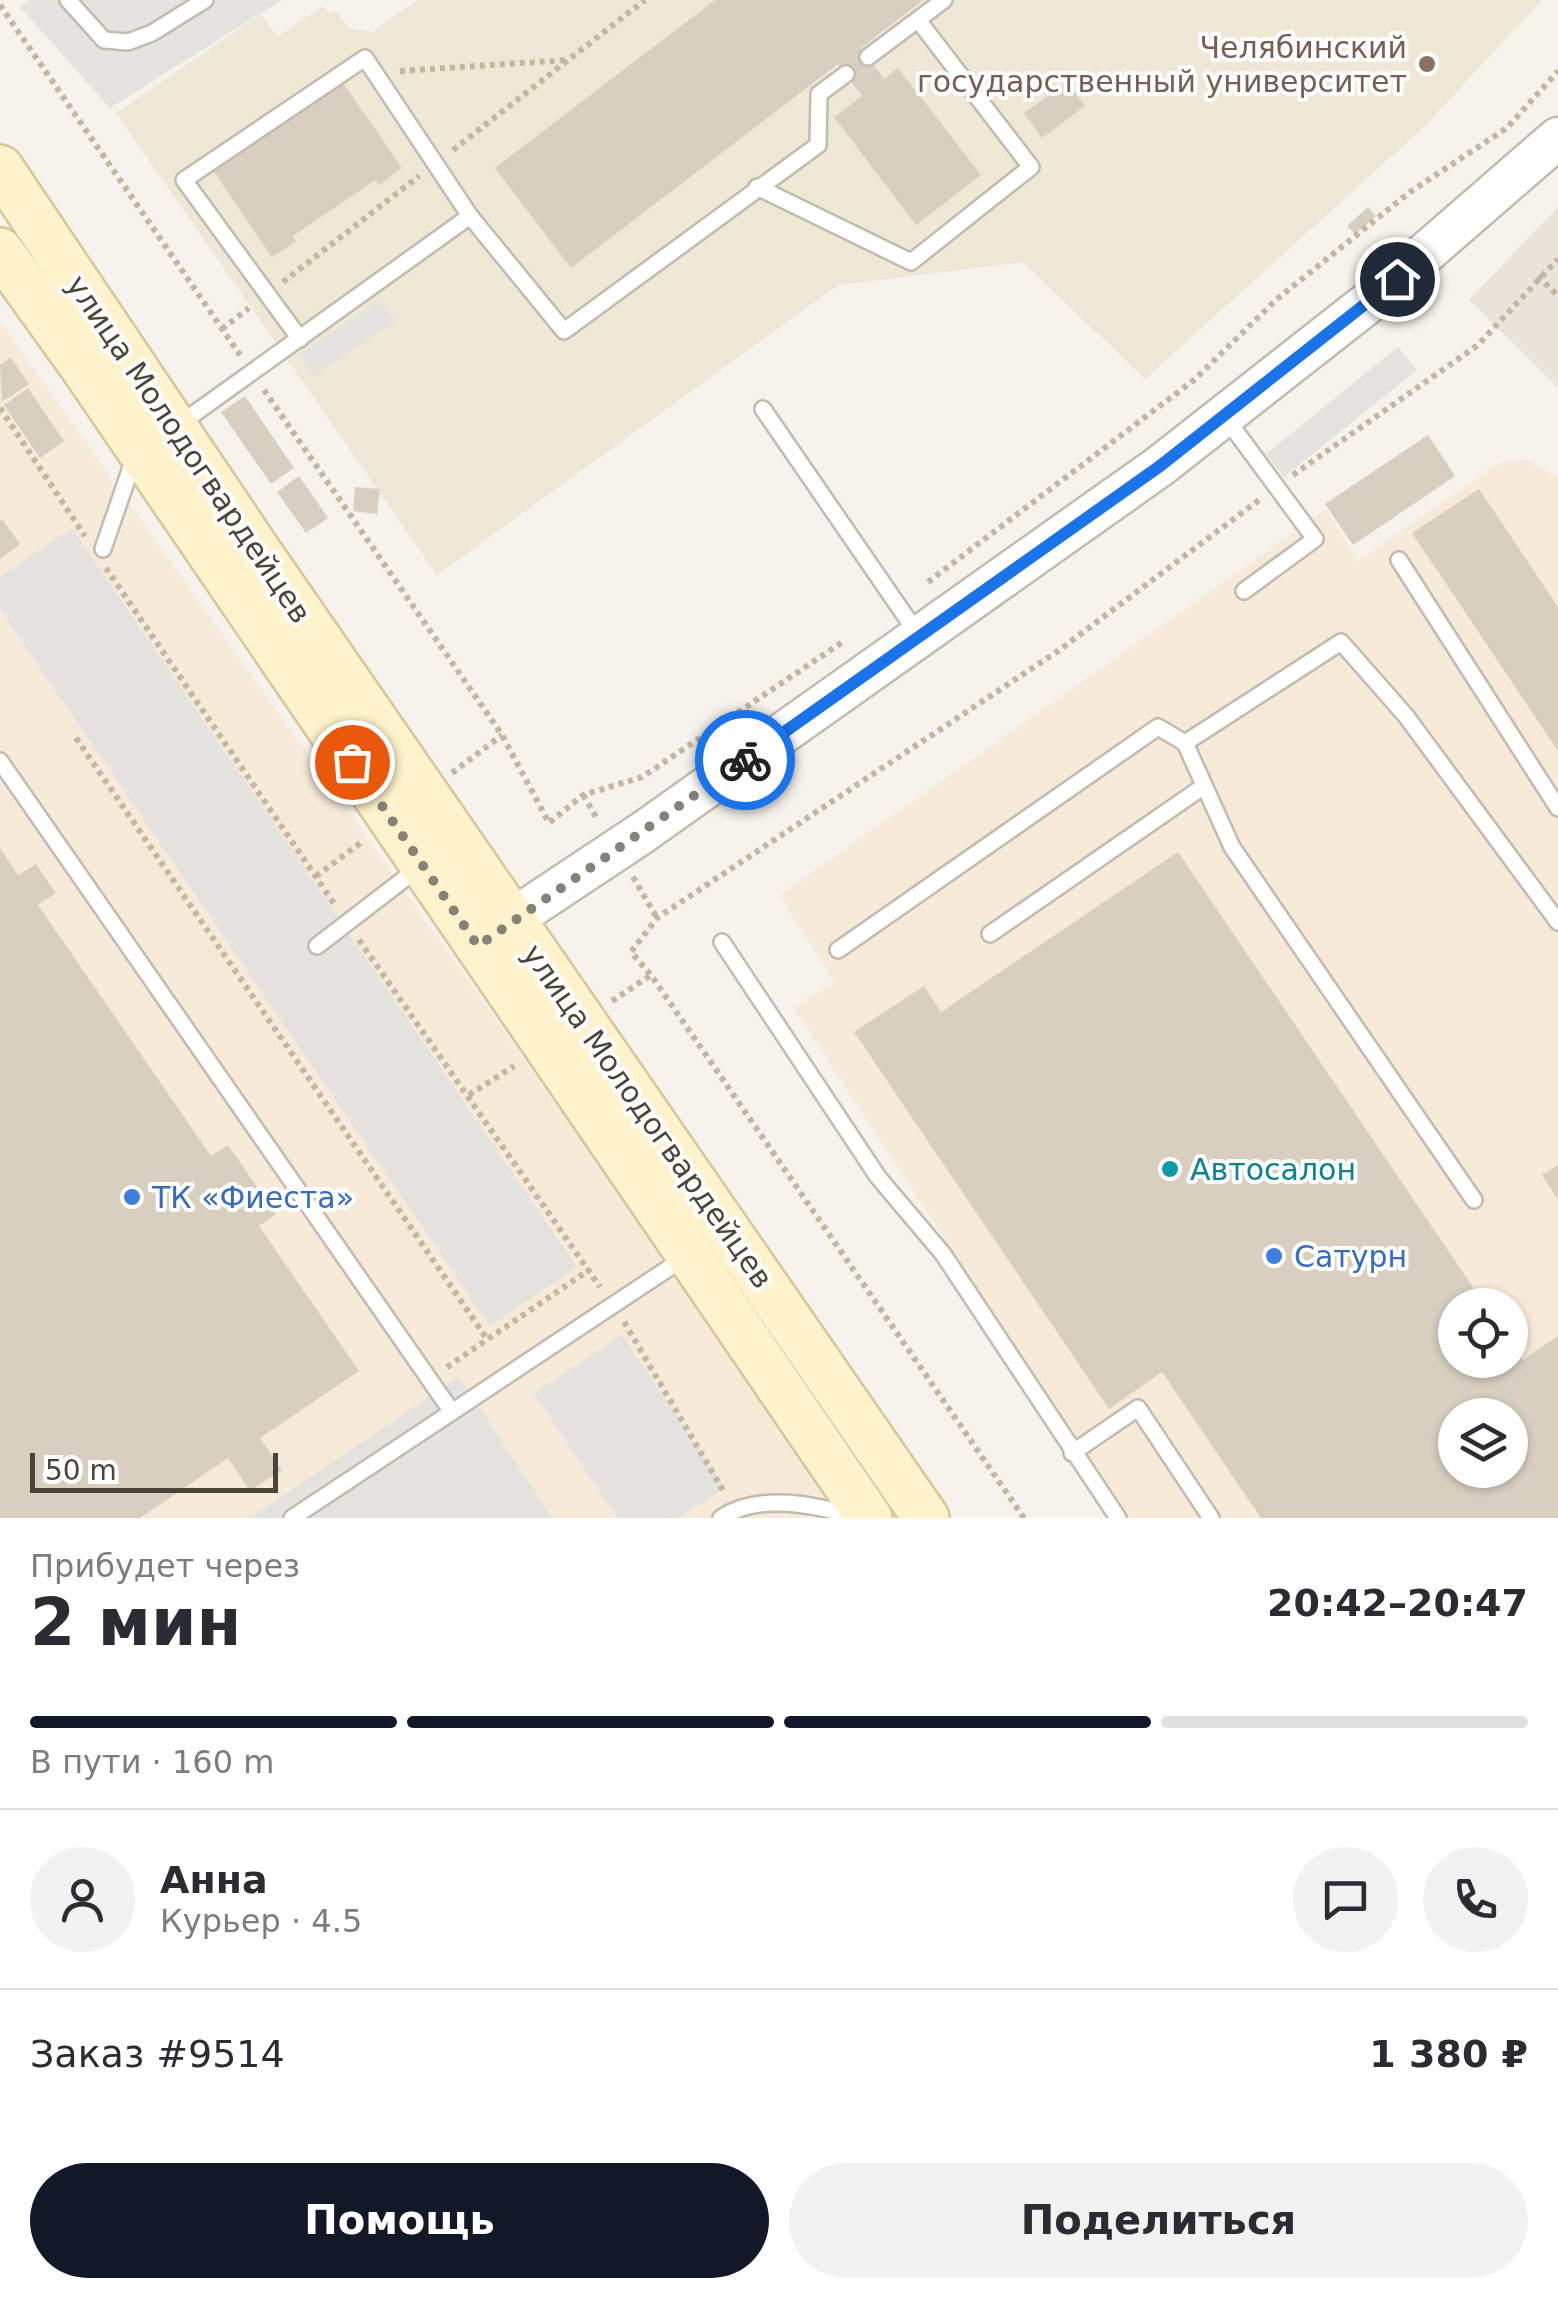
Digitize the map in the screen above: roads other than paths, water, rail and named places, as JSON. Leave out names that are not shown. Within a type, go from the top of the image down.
[{"type":"main road","name":"улица Молодогвардейцев","points":[[0,168],[156,438],[422,865],[494,933],[690,1254],[866,1518]]},
{"type":"main road","name":"улица Молодогвардейцев","points":[[0,251],[156,438],[494,933],[926,1518]]},
{"type":"street","points":[[494,933],[642,834],[908,621],[1225,417],[1370,302],[1558,138]]},
{"type":"lane","points":[[93,0],[73,6],[104,40],[128,42],[152,33],[206,0]]},
{"type":"lane","points":[[868,57],[944,0]]},
{"type":"lane","points":[[757,188],[911,262],[1031,167],[918,20]]},
{"type":"lane","points":[[300,339],[184,180],[365,58],[470,216],[564,331],[818,145],[819,94],[846,74]]},
{"type":"lane","points":[[100,551],[156,438],[253,374],[470,216]]},
{"type":"lane","points":[[763,409],[908,621]]},
{"type":"lane","points":[[1225,417],[1315,538],[1244,591]]},
{"type":"lane","points":[[1399,560],[1558,808]]},
{"type":"lane","points":[[1186,743],[1341,642],[1406,716],[1558,922]]},
{"type":"lane","points":[[838,950],[1158,728],[1186,743],[1232,847],[1474,1200]]},
{"type":"lane","points":[[0,761],[452,1412]]},
{"type":"lane","points":[[990,934],[1204,786]]},
{"type":"lane","points":[[317,946],[422,865]]},
{"type":"lane","points":[[722,942],[878,1177],[943,1254],[1118,1518]]},
{"type":"lane","points":[[292,1518],[690,1254]]},
{"type":"lane","points":[[1072,1452],[1138,1408],[1211,1518]]},
{"type":"lane","points":[[728,1513],[804,1502],[866,1518]]},
{"type":"place","name":"Челябинский государственный университет","points":[[1427,64]]},
{"type":"place","name":"Автосалон","points":[[1170,1169]]},
{"type":"place","name":"ТК «Фиеста»","points":[[132,1197]]},
{"type":"place","name":"Сатурн","points":[[1274,1256]]}]
